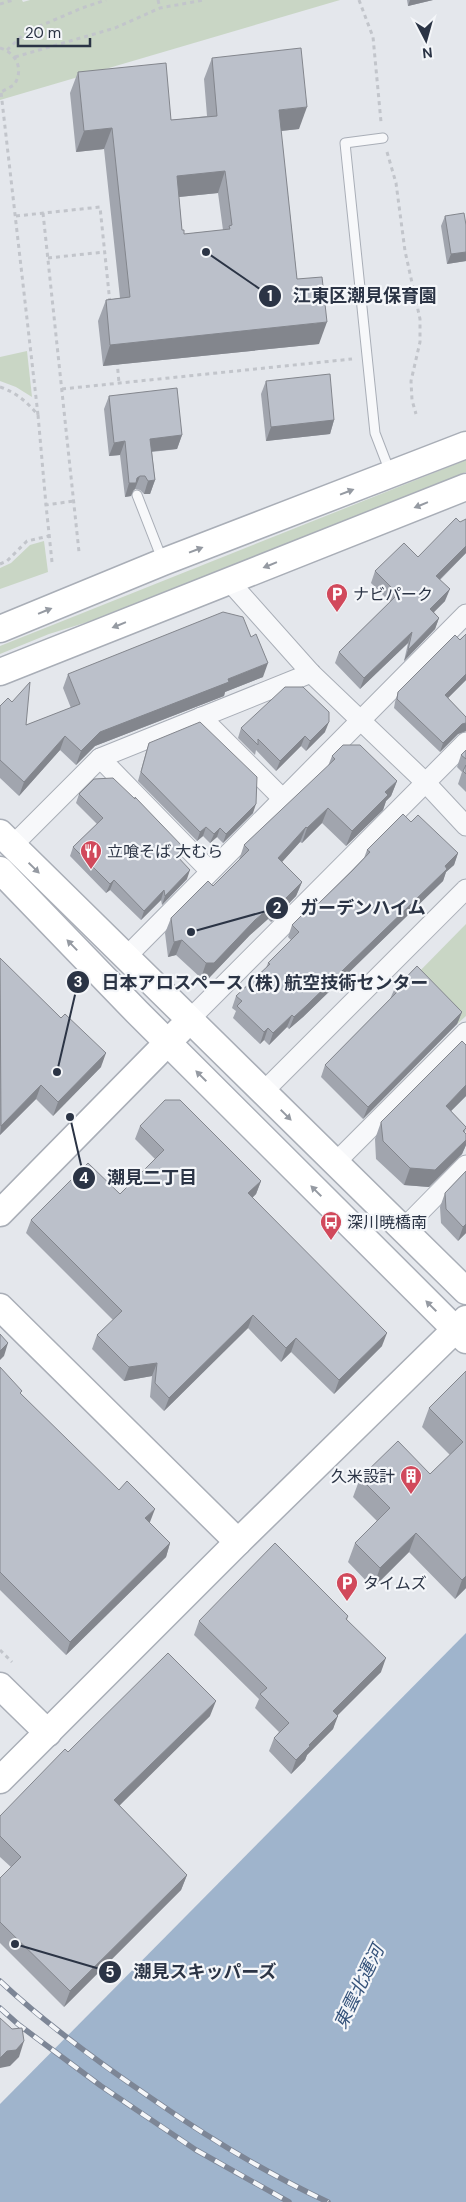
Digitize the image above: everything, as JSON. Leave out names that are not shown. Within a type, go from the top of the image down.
[{"type":"street","points":[[0,629],[163,562],[466,445]]},
{"type":"street","points":[[0,672],[466,487]]},
{"type":"street","points":[[229,581],[311,673],[425,782],[466,826]]},
{"type":"street","points":[[126,957],[466,614]]},
{"type":"street","points":[[311,673],[100,758],[6,839],[466,1291]]},
{"type":"street","points":[[201,717],[282,798]]},
{"type":"street","points":[[0,1213],[466,742]]},
{"type":"street","points":[[100,758],[210,871]]},
{"type":"street","points":[[0,870],[167,1043],[462,1329],[238,1542],[0,1780]]},
{"type":"street","points":[[263,1092],[466,889]]},
{"type":"street","points":[[334,1163],[466,1032]]},
{"type":"street","points":[[403,1229],[466,1165]]},
{"type":"street","points":[[0,1307],[238,1542]]},
{"type":"street","points":[[0,1686],[48,1733]]},
{"type":"lane","points":[[383,138],[344,143],[375,433],[391,475]]},
{"type":"lane","points":[[137,495],[163,562]]},
{"type":"path","points":[[0,4],[13,0]]},
{"type":"path","points":[[7,50],[26,32],[106,0]]},
{"type":"path","points":[[158,0],[160,8]]},
{"type":"path","points":[[15,57],[115,28],[160,8],[204,0]]},
{"type":"path","points":[[359,0],[373,37],[383,138],[396,183],[405,251],[420,319],[420,342],[411,380],[412,400],[416,414]]},
{"type":"path","points":[[0,48],[7,50],[15,57],[19,69],[18,76],[10,88],[0,92],[16,216],[52,562]]},
{"type":"path","points":[[16,216],[100,207],[111,308]]},
{"type":"path","points":[[43,213],[80,552]]},
{"type":"path","points":[[48,258],[105,252]]},
{"type":"path","points":[[116,355],[119,383]]},
{"type":"path","points":[[62,389],[367,358]]},
{"type":"path","points":[[0,387],[26,401],[38,415]]},
{"type":"path","points":[[46,505],[74,501]]},
{"type":"path","points":[[0,564],[7,561],[27,541],[49,536]]},
{"type":"green space","points":[[0,0],[22,0],[23,2],[30,0],[340,0],[0,100]]},
{"type":"green space","points":[[27,351],[32,397],[16,387],[0,381],[0,357]]},
{"type":"green space","points":[[466,460],[466,472],[94,620],[49,634],[0,654],[0,646]]},
{"type":"green space","points":[[44,541],[48,572],[0,589],[0,568],[11,563],[30,545]]},
{"type":"green space","points":[[466,924],[466,1016],[457,1024],[413,978]]},
{"type":"water","name":"東雲北運河","points":[[466,1633],[466,2202],[0,2202],[0,2104]]},
{"type":"building","points":[[301,48],[307,107],[279,110],[297,279],[322,277],[327,322],[110,345],[106,300],[130,297],[112,128],[84,131],[78,72],[166,63],[171,120],[217,116],[212,58]],"holes":[[[225,171],[232,225],[229,226],[230,229],[184,234],[184,230],[182,230],[177,176]]]},
{"type":"building","points":[[464,213],[466,252],[451,254],[445,216]]},
{"type":"building","points":[[330,374],[334,420],[271,427],[266,381]]},
{"type":"building","points":[[177,388],[182,435],[150,439],[155,480],[148,481],[145,476],[140,476],[137,478],[136,483],[129,483],[125,441],[114,443],[109,396]]},
{"type":"building","points":[[456,518],[460,522],[466,519],[466,546],[436,576],[450,589],[430,609],[439,618],[408,650],[412,632],[364,678],[339,652],[398,594],[375,571],[404,543],[418,557]]},
{"type":"building","points":[[223,612],[243,617],[251,637],[256,634],[268,663],[228,679],[229,682],[100,732],[81,751],[65,736],[24,782],[0,760],[0,706],[8,698],[12,702],[30,682],[26,725],[80,704],[68,674]]},
{"type":"building","points":[[466,634],[466,674],[445,695],[466,717],[466,723],[462,724],[443,743],[397,699],[398,692],[455,635],[460,640]]},
{"type":"building","points":[[285,687],[303,687],[329,712],[329,722],[310,741],[305,736],[280,761],[258,739],[258,745],[241,728]]},
{"type":"building","points":[[200,722],[257,777],[256,804],[226,834],[220,828],[214,834],[206,827],[200,832],[141,772],[149,743]]},
{"type":"building","points":[[343,745],[360,745],[397,781],[385,792],[388,795],[352,831],[328,808],[306,827],[278,858],[302,882],[277,907],[274,904],[255,920],[214,963],[206,963],[182,940],[174,942],[171,918],[208,881],[213,886],[249,850],[244,845],[335,759],[332,756]]},
{"type":"building","points":[[466,750],[466,759],[461,755]]},
{"type":"building","points":[[113,778],[135,799],[135,797],[184,848],[176,855],[190,870],[165,896],[164,890],[144,911],[114,880],[110,884],[73,847],[103,818],[79,794],[94,779]]},
{"type":"building","points":[[403,814],[411,822],[418,815],[458,853],[445,866],[447,869],[294,1017],[292,1015],[273,1033],[268,1028],[264,1032],[237,1006],[242,1001],[236,996],[270,964],[268,963],[299,932],[292,925],[317,900],[319,903],[352,871],[370,852],[367,850]]},
{"type":"building","points":[[0,958],[61,1018],[65,1014],[106,1053],[58,1102],[41,1085],[1,1126]]},
{"type":"building","points":[[417,966],[462,1012],[368,1107],[325,1065],[397,992],[394,990]]},
{"type":"building","points":[[462,1041],[466,1045],[466,1085],[446,1106],[466,1127],[463,1131],[466,1134],[466,1140],[435,1170],[410,1168],[383,1141],[381,1122]]},
{"type":"building","points":[[165,1100],[180,1100],[261,1181],[248,1193],[387,1333],[339,1380],[296,1338],[286,1348],[253,1315],[169,1398],[155,1383],[157,1363],[129,1367],[97,1335],[122,1311],[31,1220],[88,1163],[120,1194],[164,1150],[140,1126]]},
{"type":"building","points":[[466,1171],[466,1224],[463,1227],[446,1209],[445,1193]]},
{"type":"building","points":[[0,1334],[8,1343],[0,1351]]},
{"type":"building","points":[[0,1367],[22,1391],[20,1393],[119,1490],[127,1481],[155,1509],[145,1518],[170,1543],[70,1642],[0,1572]]},
{"type":"building","name":"久米設計","points":[[466,1371],[466,1576],[462,1580],[416,1533],[380,1568],[355,1543],[390,1508],[360,1478],[398,1441],[430,1474],[463,1442],[429,1408]]},
{"type":"building","points":[[275,1543],[348,1616],[346,1619],[386,1658],[333,1711],[338,1716],[296,1760],[274,1738],[289,1723],[260,1694],[267,1688],[199,1621]]},
{"type":"building","points":[[168,1653],[216,1701],[114,1800],[187,1875],[70,1991],[0,1922],[0,1878],[21,1857],[0,1836],[0,1816],[65,1749],[68,1752]]},
{"type":"building","points":[[0,2018],[12,2029],[22,2028],[24,2041],[16,2050],[7,2051],[0,2058]]},
{"type":"railway","points":[[0,1981],[73,2042],[172,2112],[260,2167],[328,2202]]},
{"type":"railway","points":[[0,2008],[19,2025],[101,2086],[196,2150],[289,2202]]},
{"type":"place","name":"江東区潮見保育園","points":[[206,252]]},
{"type":"place","name":"ナビパーク","points":[[337,613]]},
{"type":"place","name":"立喰そば 大むら","points":[[91,870]]},
{"type":"place","name":"ガーデンハイム","points":[[191,932]]},
{"type":"place","name":"日本アロスペース (株) 航空技術センター","points":[[57,1072]]},
{"type":"place","name":"潮見二丁目","points":[[70,1117]]},
{"type":"place","name":"深川暁橋南","points":[[331,1241]]},
{"type":"place","name":"久米設計","points":[[411,1495]]},
{"type":"place","name":"タイムズ","points":[[347,1602]]},
{"type":"place","name":"潮見スキッパーズ","points":[[15,1944]]}]
